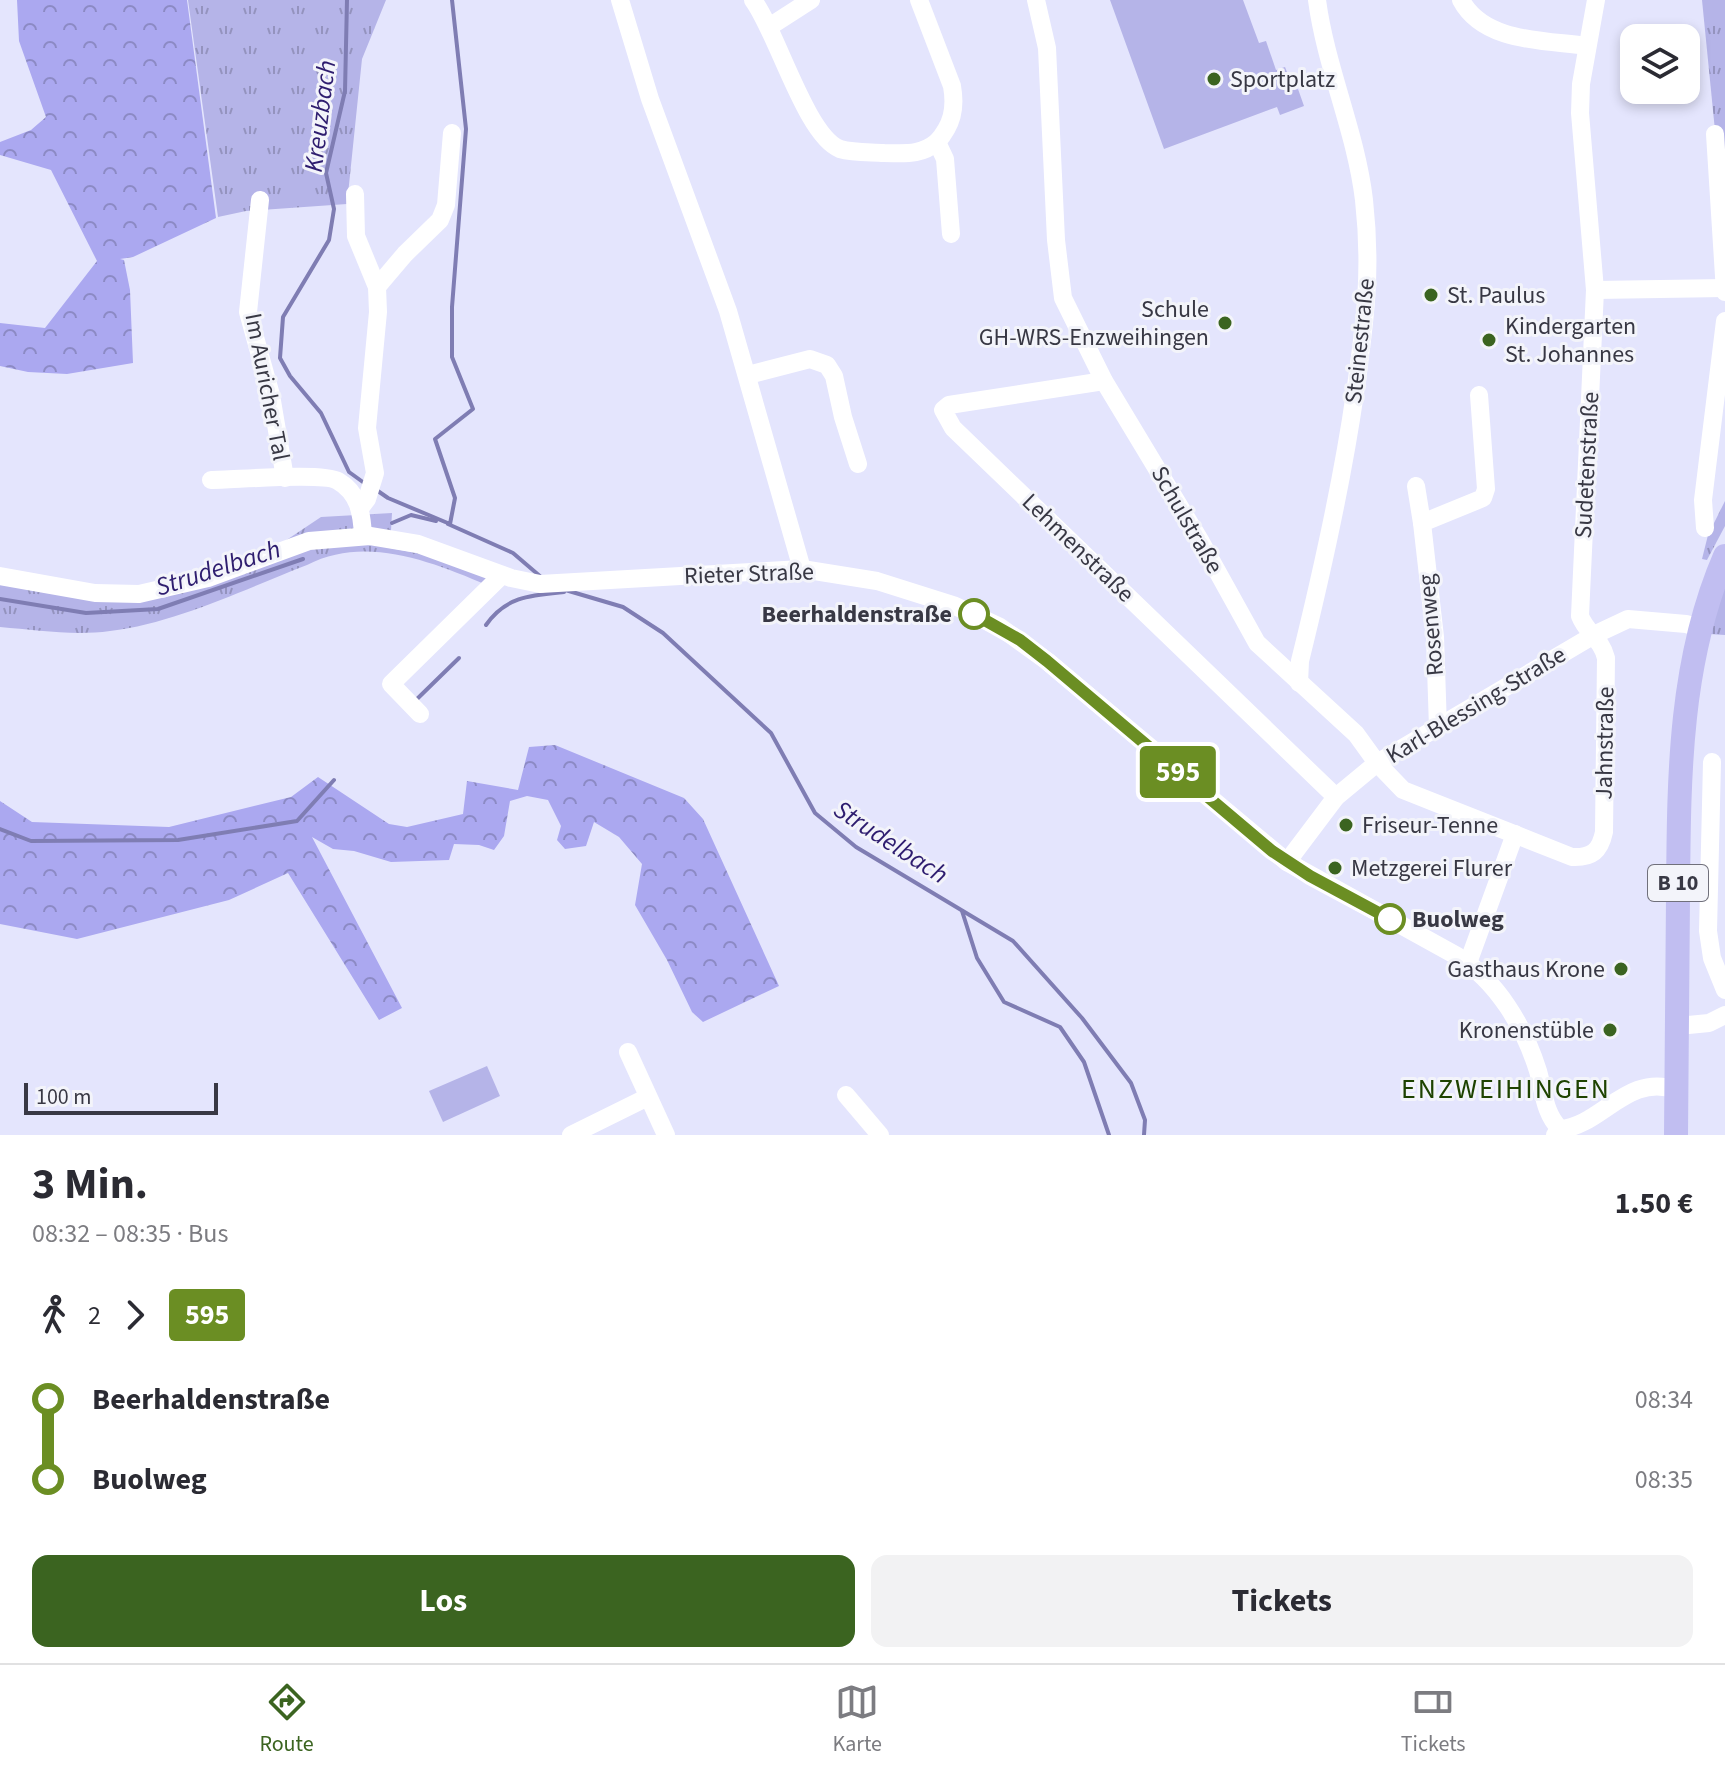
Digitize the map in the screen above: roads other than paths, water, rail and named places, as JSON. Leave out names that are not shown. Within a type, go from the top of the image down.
[{"type":"main road","name":"B 10","points":[[1676,1135],[1681,767],[1689,683],[1701,628],[1725,556]]},
{"type":"street","points":[[620,0],[650,99],[712,265],[748,375],[802,569]]},
{"type":"street","points":[[753,0],[806,107],[828,141],[839,148],[858,152],[914,153],[927,151],[946,131],[955,101],[919,0]]},
{"type":"street","points":[[769,27],[811,0]]},
{"type":"street","name":"Schulstraße","points":[[1036,0],[1047,48],[1058,273],[1063,298],[1104,381],[1148,451],[1257,643],[1363,742],[1377,763],[1403,790],[1572,857],[1584,858],[1595,854]]},
{"type":"street","name":"Steinestraße","points":[[1299,683],[1300,661],[1349,440],[1368,302],[1369,260],[1359,162],[1320,26],[1317,0]]},
{"type":"street","points":[[1461,0],[1484,27],[1510,35],[1587,46]]},
{"type":"street","name":"Sudetenstraße","points":[[1594,635],[1584,627],[1580,616],[1595,290],[1580,113],[1581,84],[1596,0]]},
{"type":"street","points":[[377,287],[440,220],[446,205],[452,133]]},
{"type":"street","points":[[1595,290],[1725,290],[1715,134]]},
{"type":"street","points":[[937,142],[945,159],[951,234]]},
{"type":"street","points":[[355,194],[356,236],[377,287],[378,312],[367,428],[375,473],[364,503],[363,536]]},
{"type":"street","name":"Im Auricher Tal","points":[[260,200],[248,312],[271,395],[285,478]]},
{"type":"street","points":[[1705,528],[1704,485],[1725,321]]},
{"type":"street","points":[[748,375],[810,359],[827,365],[834,376],[858,464]]},
{"type":"street","name":"Lehmenstraße","points":[[1104,381],[949,405],[943,410],[953,428],[1336,797]]},
{"type":"street","points":[[1422,523],[1483,498],[1486,489],[1479,395]]},
{"type":"street","points":[[211,480],[333,479],[364,503]]},
{"type":"street","name":"Rosenweg","points":[[1416,486],[1435,637],[1438,728]]},
{"type":"street","name":"Rieter Straße","points":[[0,576],[95,593],[139,594],[208,578],[309,541],[363,536],[418,544],[532,583],[563,584],[802,569],[854,576],[907,589],[953,605],[1000,627],[1047,661],[1287,862],[1468,963],[1494,987],[1514,1019],[1537,1070],[1549,1116],[1557,1132]]},
{"type":"street","points":[[413,707],[391,684],[502,575]]},
{"type":"street","name":"Karl-Blessing-Straße","points":[[1287,862],[1336,797],[1377,763],[1594,635],[1628,619],[1701,628]]},
{"type":"street","name":"Jahnstraße","points":[[1594,635],[1603,645],[1606,658],[1604,832],[1595,854]]},
{"type":"street","points":[[1712,762],[1708,931],[1712,958],[1725,990]]},
{"type":"street","points":[[1468,963],[1515,834]]},
{"type":"street","points":[[1678,1026],[1709,1023],[1725,1015]]},
{"type":"street","points":[[628,1052],[666,1135]]},
{"type":"street","points":[[1557,1132],[1575,1126],[1621,1097],[1659,1086],[1676,1090]]},
{"type":"street","points":[[846,1095],[880,1135]]},
{"type":"street","points":[[571,1135],[648,1097]]},
{"type":"waterway","name":"Kreuzbach","points":[[347,0],[345,91],[326,173],[334,209],[329,240],[283,317],[280,358],[290,376],[321,413],[349,472],[367,485]]},
{"type":"waterway","points":[[375,489],[388,498],[450,524],[455,498],[435,439],[473,409],[452,357],[452,307],[466,129],[452,0]]},
{"type":"waterway","name":"Strudelbach","points":[[392,523],[411,515],[436,521]]},
{"type":"waterway","name":"Strudelbach","points":[[448,524],[513,553],[541,577]]},
{"type":"waterway","name":"Strudelbach","points":[[0,599],[86,613],[158,609],[303,559]]},
{"type":"waterway","name":"Strudelbach","points":[[562,589],[623,607],[663,633],[771,733],[815,813],[856,847],[1013,941],[1082,1018],[1131,1083],[1145,1120],[1144,1135]]},
{"type":"waterway","points":[[486,625],[502,608],[520,599],[564,592]]},
{"type":"waterway","points":[[417,699],[459,658]]},
{"type":"waterway","points":[[0,829],[31,841],[178,840],[297,821],[334,780]]},
{"type":"waterway","name":"Strudelbach","points":[[962,911],[977,958],[1004,1002],[1060,1027],[1084,1062],[1109,1135]]},
{"type":"place","name":"Sportplatz","points":[[1214,79]]},
{"type":"place","name":"St. Paulus","points":[[1431,295]]},
{"type":"place","name":"Schule GH-WRS-Enzweihingen","points":[[1225,323]]},
{"type":"place","name":"Kindergarten St. Johannes","points":[[1489,340]]},
{"type":"place","name":"Beerhaldenstraße","points":[[974,614]]},
{"type":"place","name":"Friseur-Tenne","points":[[1346,825]]},
{"type":"place","name":"Metzgerei Flurer","points":[[1335,868]]},
{"type":"place","name":"Buolweg","points":[[1390,919]]},
{"type":"place","name":"Gasthaus Krone","points":[[1621,969]]},
{"type":"place","name":"Kronenstüble","points":[[1610,1030]]},
{"type":"district","name":"ENZWEIHINGEN","points":[[1506,1089]]}]
